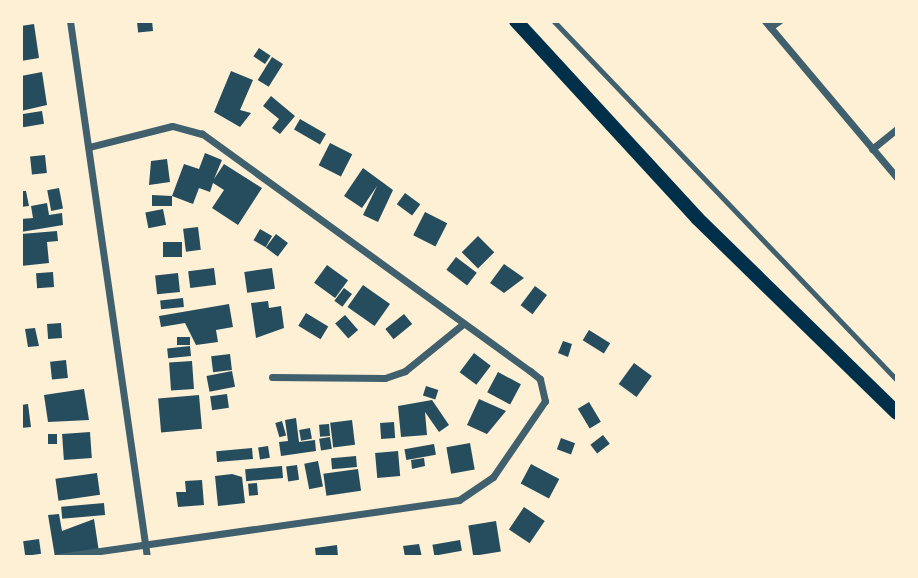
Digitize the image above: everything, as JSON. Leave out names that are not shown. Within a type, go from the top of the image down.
[{"type":"highway","points":[[516,21],[696,218],[897,413]]},
{"type":"street","points":[[70,21],[147,557]]},
{"type":"street","points":[[779,21],[767,24],[897,178]]},
{"type":"street","points":[[58,557],[459,500],[493,477],[542,411],[544,391],[530,371],[192,129],[162,128],[89,147]]},
{"type":"street","points":[[872,149],[897,129]]},
{"type":"street","points":[[272,377],[385,378],[405,371],[463,324]]},
{"type":"lane","points":[[554,21],[897,380]]},
{"type":"building","points":[[152,21],[153,31],[138,33],[137,23]]},
{"type":"building","points":[[34,24],[39,58],[21,61],[21,26]]},
{"type":"building","points":[[259,48],[271,56],[265,64],[253,56]]},
{"type":"building","points":[[272,57],[283,64],[269,87],[258,80]]},
{"type":"building","points":[[231,71],[253,80],[240,110],[251,113],[240,127],[214,112]]},
{"type":"building","points":[[42,72],[47,105],[21,111],[21,76]]},
{"type":"building","points":[[271,96],[295,116],[280,134],[272,128],[279,119],[263,106]]},
{"type":"building","points":[[42,111],[44,124],[23,127],[21,114]]},
{"type":"building","points":[[300,119],[326,134],[320,144],[294,129]]},
{"type":"building","points":[[330,143],[352,154],[341,177],[319,165]]},
{"type":"building","points":[[205,153],[222,160],[214,179],[224,164],[262,188],[238,225],[212,208],[224,190],[213,183],[210,192],[199,188],[193,204],[172,196],[184,164],[199,169]]},
{"type":"building","points":[[45,155],[47,173],[32,174],[30,157]]},
{"type":"building","points":[[167,159],[170,182],[149,185],[151,161]]},
{"type":"building","points":[[363,168],[393,190],[378,222],[363,215],[377,186],[362,208],[344,196]]},
{"type":"building","points":[[59,188],[63,209],[51,211],[47,190]]},
{"type":"building","points":[[21,191],[26,191],[29,206],[21,207]]},
{"type":"building","points":[[405,193],[420,204],[412,215],[397,204]]},
{"type":"building","points":[[152,195],[172,196],[172,206],[152,206]]},
{"type":"building","points":[[47,203],[49,215],[62,213],[63,225],[21,232],[21,219],[33,218],[31,206]]},
{"type":"building","points":[[163,209],[166,225],[148,228],[145,212]]},
{"type":"building","points":[[425,212],[447,223],[435,247],[413,235]]},
{"type":"building","points":[[198,227],[201,250],[186,252],[183,229]]},
{"type":"building","points":[[260,229],[272,236],[266,247],[254,240]]},
{"type":"building","points":[[57,231],[58,241],[47,242],[49,263],[21,266],[21,234]]},
{"type":"building","points":[[276,234],[288,243],[278,257],[266,248]]},
{"type":"building","points":[[478,236],[494,252],[478,269],[462,252]]},
{"type":"building","points":[[163,242],[182,242],[182,257],[163,257]]},
{"type":"building","points":[[456,257],[477,273],[467,285],[446,270]]},
{"type":"building","points":[[504,264],[524,278],[504,293],[490,283]]},
{"type":"building","points":[[327,265],[348,280],[335,298],[314,283]]},
{"type":"building","points":[[214,268],[216,285],[190,288],[188,271]]},
{"type":"building","points":[[272,268],[275,289],[247,293],[244,272]]},
{"type":"building","points":[[53,272],[54,287],[37,288],[36,273]]},
{"type":"building","points":[[178,273],[180,292],[157,294],[155,275]]},
{"type":"building","points":[[363,285],[390,304],[375,326],[348,307]]},
{"type":"building","points":[[535,286],[547,295],[533,314],[521,305]]},
{"type":"building","points":[[344,288],[352,294],[342,307],[334,301]]},
{"type":"building","points":[[183,298],[184,307],[161,309],[160,300]]},
{"type":"building","points":[[268,301],[269,308],[281,306],[284,328],[256,338],[251,303]]},
{"type":"building","points":[[229,304],[233,327],[216,330],[218,342],[196,345],[185,323],[161,327],[159,316]]},
{"type":"building","points":[[306,313],[328,326],[321,339],[298,326]]},
{"type":"building","points":[[404,314],[412,324],[394,339],[385,329]]},
{"type":"building","points":[[345,315],[358,330],[348,339],[335,324]]},
{"type":"building","points":[[61,323],[62,338],[48,339],[47,324]]},
{"type":"building","points":[[35,328],[39,346],[28,347],[25,329]]},
{"type":"building","points":[[589,330],[610,343],[604,353],[583,340]]},
{"type":"building","points":[[177,337],[190,337],[190,345],[177,345]]},
{"type":"building","points":[[563,341],[572,344],[568,357],[558,353]]},
{"type":"building","points":[[190,346],[191,356],[168,358],[167,348]]},
{"type":"building","points":[[474,353],[491,366],[476,385],[460,372]]},
{"type":"building","points":[[230,354],[232,370],[213,372],[211,356]]},
{"type":"building","points":[[66,360],[68,378],[52,380],[50,362]]},
{"type":"building","points":[[192,361],[194,389],[171,391],[169,363]]},
{"type":"building","points":[[634,363],[652,376],[637,397],[619,384]]},
{"type":"building","points":[[232,371],[235,387],[210,392],[206,376]]},
{"type":"building","points":[[498,372],[521,384],[510,405],[487,392]]},
{"type":"building","points":[[426,386],[438,390],[435,400],[423,396]]},
{"type":"building","points":[[84,389],[89,420],[48,422],[44,395]]},
{"type":"building","points":[[227,394],[229,408],[212,410],[210,396]]},
{"type":"building","points":[[199,395],[202,429],[161,432],[158,399]]},
{"type":"building","points":[[479,399],[506,411],[487,434],[467,425]]},
{"type":"building","points":[[432,400],[449,425],[439,432],[425,412],[427,435],[401,437],[398,406]]},
{"type":"building","points":[[589,402],[601,422],[590,428],[578,409]]},
{"type":"building","points":[[28,404],[31,427],[21,428],[21,405]]},
{"type":"building","points":[[296,418],[299,442],[315,440],[316,451],[281,456],[279,442],[288,441],[285,420]]},
{"type":"building","points":[[352,420],[355,445],[333,447],[330,423]]},
{"type":"building","points":[[282,421],[286,435],[279,437],[275,423]]},
{"type":"building","points":[[394,422],[395,438],[381,439],[380,423]]},
{"type":"building","points":[[329,424],[330,436],[320,437],[319,425]]},
{"type":"building","points":[[310,428],[312,439],[301,441],[299,430]]},
{"type":"building","points":[[90,432],[92,458],[64,460],[62,434]]},
{"type":"building","points":[[48,434],[57,434],[57,444],[48,444]]},
{"type":"building","points":[[603,435],[610,444],[597,454],[590,445]]},
{"type":"building","points":[[330,437],[332,449],[321,451],[319,439]]},
{"type":"building","points":[[561,438],[575,443],[571,454],[557,449]]},
{"type":"building","points":[[470,443],[475,470],[451,474],[446,447]]},
{"type":"building","points":[[434,444],[436,455],[406,460],[404,449]]},
{"type":"building","points":[[268,446],[270,458],[260,459],[258,448]]},
{"type":"building","points":[[252,448],[253,459],[217,462],[216,451]]},
{"type":"building","points":[[398,451],[400,476],[377,478],[375,453]]},
{"type":"building","points":[[356,456],[357,467],[332,469],[331,458]]},
{"type":"building","points":[[424,458],[425,466],[412,469],[411,460]]},
{"type":"building","points":[[318,461],[323,487],[309,489],[304,464]]},
{"type":"building","points":[[531,464],[559,479],[549,498],[521,483]]},
{"type":"building","points":[[297,465],[299,480],[288,481],[286,467]]},
{"type":"building","points":[[282,466],[283,478],[246,481],[245,469]]},
{"type":"building","points":[[358,469],[361,491],[326,496],[323,474]]},
{"type":"building","points":[[97,473],[100,495],[58,501],[55,479]]},
{"type":"building","points":[[232,474],[242,477],[245,503],[218,506],[215,476]]},
{"type":"building","points":[[202,480],[204,505],[178,507],[176,492],[186,492],[185,481]]},
{"type":"building","points":[[257,483],[258,495],[249,496],[248,484]]},
{"type":"building","points":[[104,503],[105,515],[62,519],[61,507]]},
{"type":"building","points":[[524,507],[545,521],[530,543],[509,529]]},
{"type":"building","points":[[59,514],[62,531],[94,519],[99,552],[55,557],[48,515]]},
{"type":"building","points":[[496,521],[501,552],[473,556],[468,525]]},
{"type":"building","points":[[39,539],[41,554],[25,556],[23,541]]},
{"type":"building","points":[[460,540],[462,551],[434,556],[432,545]]},
{"type":"building","points":[[419,544],[422,557],[405,557],[403,546]]},
{"type":"building","points":[[337,545],[338,557],[316,557],[315,548]]}]
